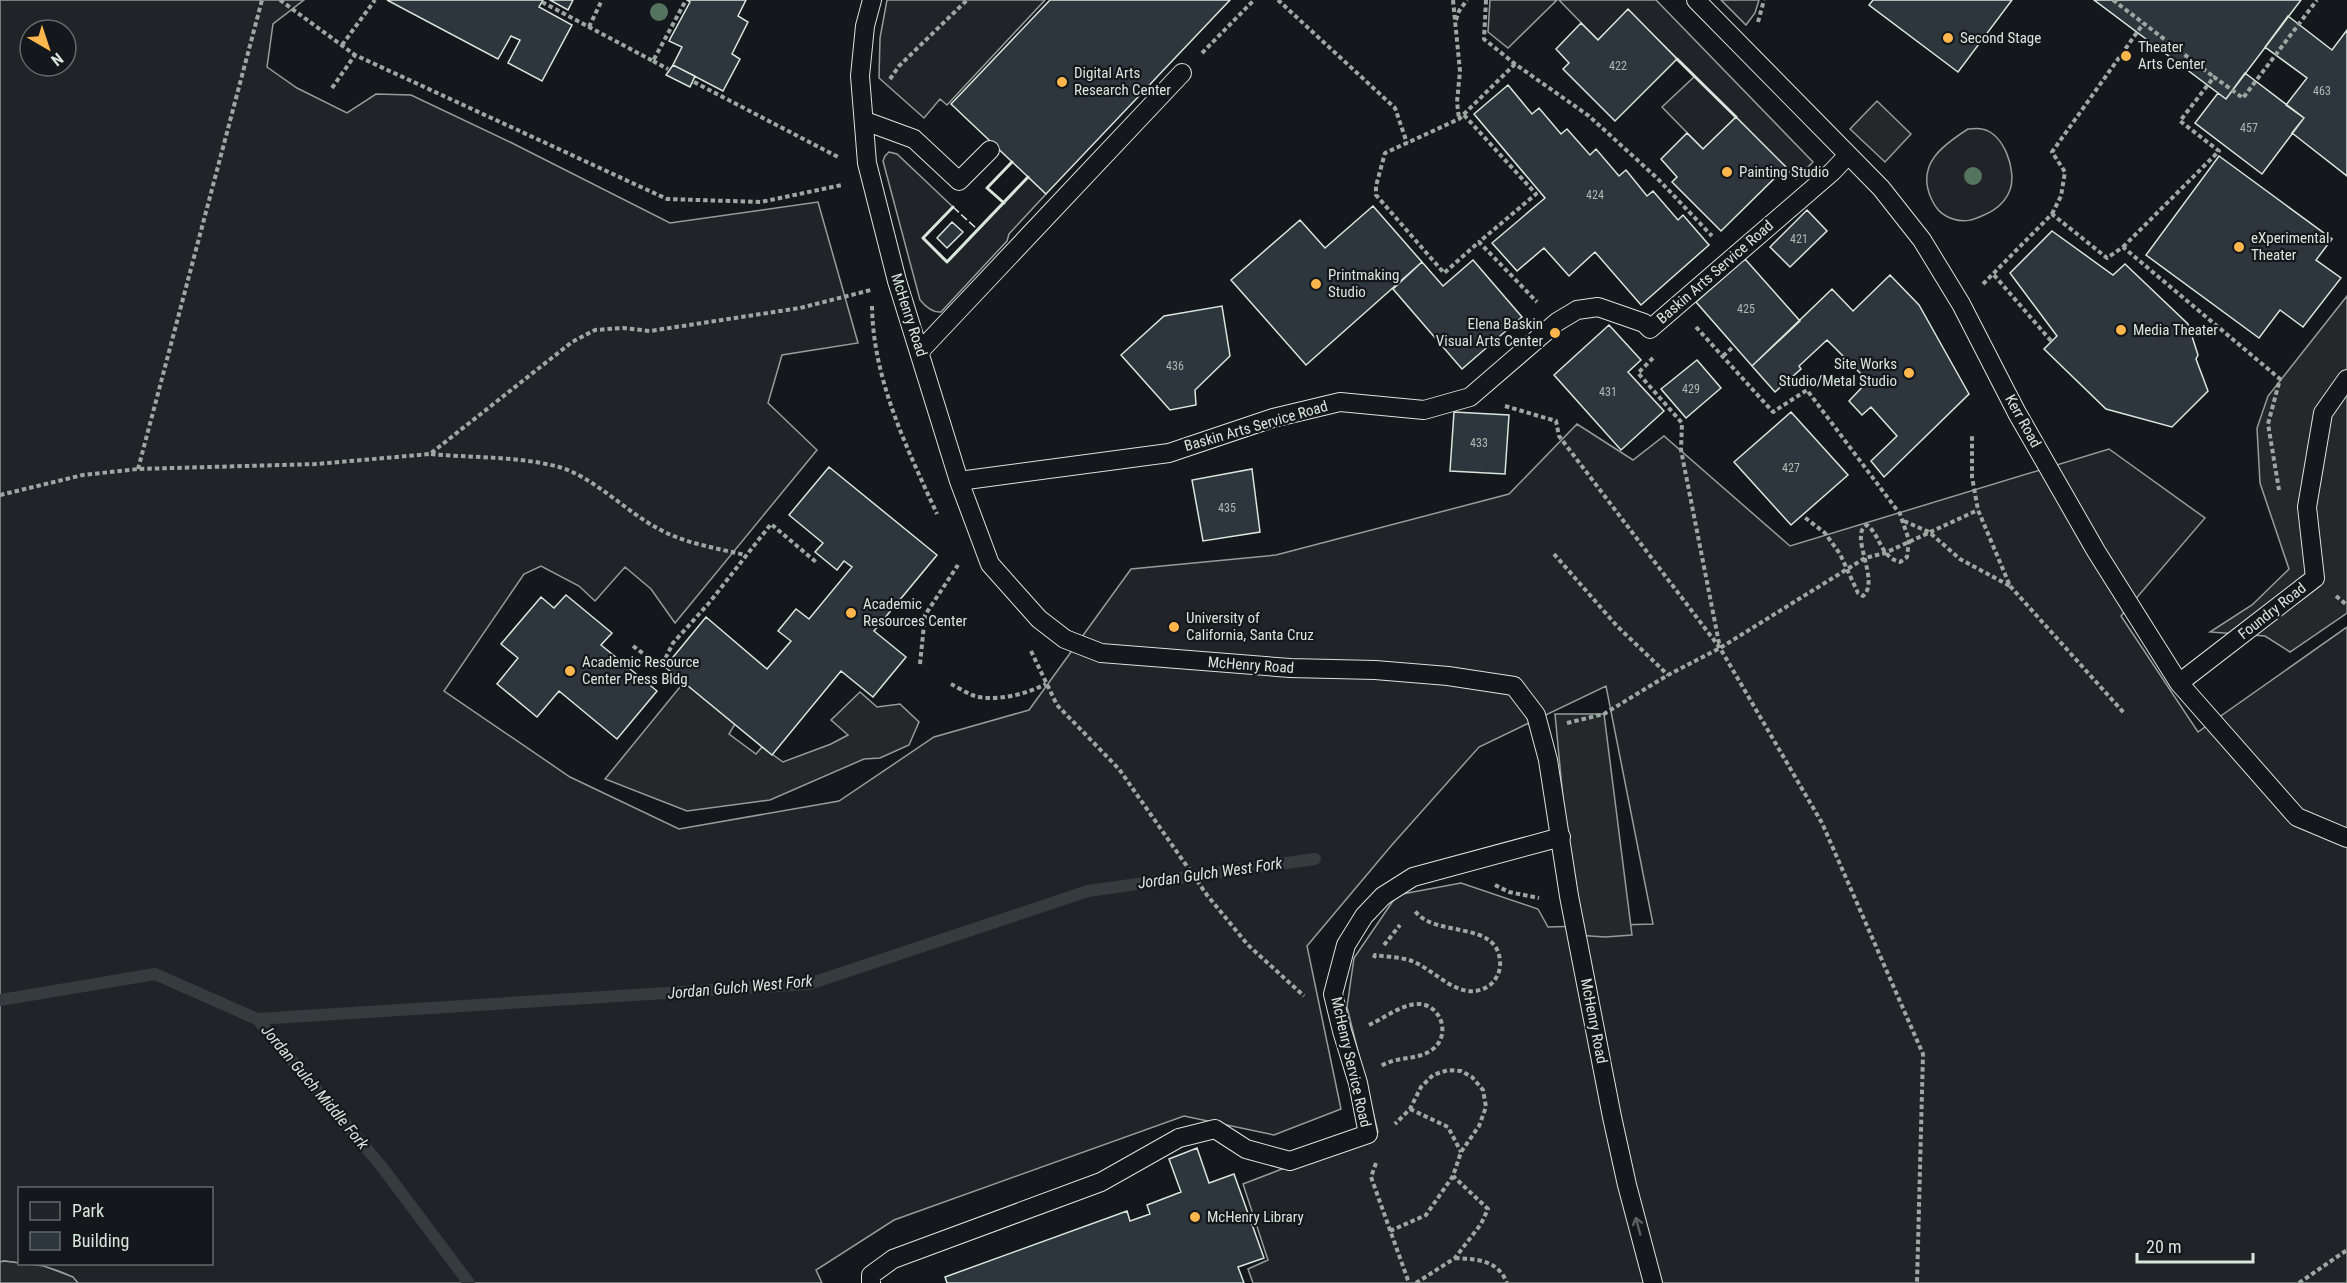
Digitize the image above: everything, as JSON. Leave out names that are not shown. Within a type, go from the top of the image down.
[{"type":"lane","name":"McHenry Road","points":[[872,0],[865,26],[860,76],[867,162],[897,281],[921,351],[958,481],[990,564],[1039,620],[1065,639],[1101,653],[1290,668],[1375,670],[1448,676],[1514,686],[1536,715],[1548,760],[1612,1116],[1627,1185],[1653,1283]]},
{"type":"lane","name":"Kerr Road","points":[[1696,0],[1881,188],[1922,240],[1961,304],[2017,413],[2090,541],[2179,683],[2297,817],[2347,838]]},
{"type":"lane","points":[[921,351],[1182,73]]},
{"type":"lane","points":[[865,121],[914,138],[959,181],[990,150]]},
{"type":"lane","name":"Baskin Arts Service Road","points":[[958,481],[1169,453],[1273,418],[1340,402],[1424,410],[1470,397],[1557,322],[1577,310],[1598,307],[1644,323],[1650,329],[1848,155]]},
{"type":"lane","name":"Foundry Road","points":[[2179,683],[2314,578],[2307,507],[2323,412],[2347,379]]},
{"type":"lane","name":"McHenry Service Road","points":[[871,1283],[871,1275],[893,1259],[1101,1182],[1179,1138],[1215,1129],[1246,1149],[1290,1161],[1368,1134],[1358,1083],[1342,1031],[1334,994],[1346,945],[1364,916],[1383,896],[1413,877],[1561,837]]},
{"type":"path","points":[[138,469],[262,0]]},
{"type":"path","points":[[280,0],[355,55],[667,199],[761,202],[842,185],[873,186]]},
{"type":"path","points":[[342,45],[375,0]]},
{"type":"path","points":[[589,27],[602,0]]},
{"type":"path","points":[[653,61],[686,0]]},
{"type":"path","points":[[865,121],[899,66],[967,0]]},
{"type":"path","points":[[1182,73],[1254,0]]},
{"type":"path","points":[[1278,0],[1395,108],[1407,143]]},
{"type":"path","points":[[1454,0],[1460,71],[1457,102],[1459,119]]},
{"type":"path","points":[[1455,24],[1459,11],[1467,0]]},
{"type":"path","points":[[1486,0],[1484,39],[1515,64],[1589,116],[1688,208],[1732,259]]},
{"type":"path","points":[[1756,28],[1764,0]]},
{"type":"path","points":[[2113,0],[2243,98],[2317,0]]},
{"type":"path","points":[[542,2],[668,69]]},
{"type":"path","points":[[1961,304],[1994,275],[2052,214],[2061,196],[2065,172],[2052,152],[2143,24]]},
{"type":"path","points":[[332,88],[355,55]]},
{"type":"path","points":[[1464,115],[1536,194],[1444,273],[1376,195],[1376,186],[1385,153],[1459,119],[1515,64]]},
{"type":"path","points":[[2052,214],[2107,258],[2122,247],[2219,151],[2180,121],[2214,77]]},
{"type":"path","points":[[694,82],[837,158],[845,157]]},
{"type":"path","points":[[1479,242],[1557,322]]},
{"type":"path","points":[[2122,247],[2280,379],[2268,424],[2279,491]]},
{"type":"path","points":[[1994,275],[2052,342]]},
{"type":"path","points":[[430,454],[573,342],[595,330],[623,328],[650,331],[800,308],[872,290],[873,336],[896,421],[940,520]]},
{"type":"path","points":[[1678,306],[1773,412],[1807,390],[1884,489],[1904,521],[1909,540],[1907,557],[1900,562],[1891,560],[1867,525],[1861,530],[1861,545],[1868,586],[1863,596],[1858,593],[1840,554],[1825,533],[1803,516]]},
{"type":"path","points":[[1650,329],[1653,360],[1638,373],[1682,423],[1681,450],[1720,648]]},
{"type":"path","points":[[1723,356],[1734,346]]},
{"type":"path","points":[[1470,397],[1556,421],[1559,436],[1720,648],[1822,823],[1923,1054],[1917,1283]]},
{"type":"path","points":[[1972,436],[1972,477],[1978,510],[2010,586],[2124,713]]},
{"type":"path","points":[[0,495],[83,475],[138,469],[316,464],[430,454],[526,460],[561,467],[582,478],[658,529],[694,542],[745,555]]},
{"type":"path","points":[[1540,730],[1604,714],[1668,675],[1720,648],[1846,568],[1865,558],[1885,553],[1978,510]]},
{"type":"path","points":[[1904,521],[1929,532],[1960,559],[2010,586]]},
{"type":"path","points":[[633,646],[661,667],[673,643],[709,603],[771,524],[816,561]]},
{"type":"path","points":[[1554,554],[1617,626],[1668,675]]},
{"type":"path","points":[[920,664],[925,615],[959,563]]},
{"type":"path","points":[[2314,578],[2347,605]]},
{"type":"path","points":[[1027,644],[1057,705],[1119,769],[1207,895],[1248,945],[1305,997]]},
{"type":"path","points":[[951,684],[972,695],[990,698],[1016,694],[1046,684]]},
{"type":"path","points":[[1490,882],[1509,892],[1544,900]]},
{"type":"path","points":[[1375,955],[1411,961],[1469,993],[1483,990],[1494,981],[1501,968],[1500,952],[1491,942],[1475,933],[1432,924],[1420,917],[1413,908],[1407,916]]},
{"type":"path","points":[[1372,965],[1375,955],[1401,924]]},
{"type":"path","points":[[1358,1083],[1392,1059],[1422,1056],[1434,1048],[1441,1039],[1444,1026],[1439,1015],[1430,1006],[1418,1004],[1405,1006],[1366,1027]]},
{"type":"path","points":[[1389,1130],[1410,1109],[1421,1087],[1433,1075],[1448,1070],[1461,1071],[1472,1077],[1483,1090],[1486,1107],[1479,1126],[1461,1152],[1453,1176],[1426,1215],[1390,1231]]},
{"type":"path","points":[[1410,1109],[1448,1127],[1461,1152]]},
{"type":"path","points":[[1377,1158],[1371,1177],[1409,1283]]},
{"type":"path","points":[[1416,1283],[1455,1258],[1481,1224],[1488,1209],[1453,1176]]},
{"type":"path","points":[[2299,1283],[2347,1250]]},
{"type":"path","points":[[1455,1258],[1479,1259],[1490,1263],[1503,1273],[1507,1283]]},
{"type":"green space","name":"University of California, Santa Cruz","points":[[0,0],[304,0],[273,24],[267,67],[297,88],[347,113],[376,94],[411,95],[670,223],[818,202],[858,343],[782,355],[768,403],[817,450],[675,623],[651,589],[625,567],[595,601],[579,586],[541,566],[524,574],[444,691],[570,777],[679,829],[839,801],[934,737],[1029,710],[1131,569],[1276,555],[1509,494],[1577,424],[1633,460],[1664,436],[1790,546],[2109,449],[2205,518],[2121,616],[2198,732],[2347,627],[2347,1283],[1253,1283],[1248,1269],[1268,1260],[1243,1184],[1378,1132],[1347,1007],[1354,958],[1397,895],[1461,883],[1538,909],[1548,927],[1653,924],[1606,686],[1479,747],[1391,846],[1307,946],[1341,1109],[1274,1135],[1184,1116],[894,1220],[816,1270],[822,1283],[78,1283],[60,1271],[31,1265],[213,1265],[213,1187],[18,1187],[18,1263],[0,1262]]},
{"type":"green space","points":[[887,0],[1045,0],[947,105],[940,99],[924,118],[879,78],[880,38]]},
{"type":"green space","points":[[1490,0],[1557,0],[1508,48],[1488,32]]},
{"type":"green space","points":[[1559,0],[1656,0],[1813,162],[1796,179],[1736,117],[1703,149],[1662,107],[1695,76],[1628,10],[1598,40]]},
{"type":"green space","points":[[1721,0],[1759,0],[1755,13],[1746,25]]},
{"type":"green space","points":[[1968,129],[1982,129],[1997,138],[2007,154],[2012,182],[2008,195],[1996,208],[1976,218],[1961,221],[1945,216],[1937,208],[1927,186],[1927,175],[1934,157],[1941,149]]},
{"type":"green space","points":[[889,152],[897,154],[953,207],[923,238],[947,261],[1028,177],[1046,194],[1009,234],[1007,241],[941,312],[926,307],[920,300],[883,161]]},
{"type":"shaded area","points":[[1877,101],[1911,134],[1885,162],[1850,129]]},
{"type":"shaded area","points":[[2347,296],[2347,613],[2290,652],[2265,636],[2210,632],[2252,605],[2289,569],[2260,483],[2257,428],[2268,396]]},
{"type":"shaded area","points":[[684,682],[735,724],[729,734],[756,754],[762,747],[783,762],[848,735],[831,720],[860,692],[877,707],[900,704],[919,722],[909,745],[880,758],[864,759],[770,800],[687,811],[605,779]]},
{"type":"shaded area","points":[[1555,714],[1604,714],[1632,935],[1605,937],[1576,935]]},
{"type":"shaded area","points":[[0,1262],[44,1266],[73,1277],[78,1283],[0,1283]]},
{"type":"building","points":[[387,0],[543,0],[539,7],[572,25],[542,81],[508,63],[520,40],[511,36],[498,59]]},
{"type":"building","points":[[550,0],[573,0],[568,10]]},
{"type":"building","points":[[687,0],[746,0],[738,16],[748,22],[732,54],[740,59],[723,91],[673,65],[682,47],[669,41],[690,2]]},
{"type":"building","name":"Digital Arts Research Center","points":[[1050,0],[1230,0],[1046,194],[951,104]]},
{"type":"building","name":"Second Stage","points":[[1873,0],[2012,0],[1958,72],[1869,5]]},
{"type":"building","points":[[2094,0],[2301,0],[2226,99]]},
{"type":"building","points":[[1628,9],[1677,59],[1615,121],[1563,69],[1569,63],[1556,49],[1581,23],[1598,40]]},
{"type":"building","points":[[2288,16],[2332,50],[2347,30],[2347,176],[2292,133],[2304,118],[2286,105],[2307,78],[2265,47]]},
{"type":"building","points":[[673,65],[695,76],[690,87],[666,75]]},
{"type":"building","points":[[2245,73],[2304,118],[2262,174],[2195,123],[2218,93],[2226,99]]},
{"type":"building","points":[[1508,85],[1532,114],[1539,108],[1561,134],[1567,129],[1590,155],[1596,149],[1619,176],[1626,170],[1647,196],[1653,191],[1678,220],[1683,215],[1709,245],[1641,305],[1595,252],[1569,276],[1544,248],[1517,271],[1492,243],[1545,198],[1474,114]]},
{"type":"building","name":"Painting Studio","points":[[1736,117],[1786,167],[1721,231],[1672,182],[1677,177],[1661,159],[1687,133],[1703,149]]},
{"type":"building","name":"eXperimental Theater","points":[[2219,156],[2332,239],[2316,260],[2341,278],[2303,327],[2280,310],[2259,338],[2146,255]]},
{"type":"building","name":"Printmaking Studio","points":[[1373,206],[1422,262],[1306,365],[1231,280],[1300,220],[1325,248]]},
{"type":"building","points":[[1807,210],[1827,231],[1790,267],[1770,247]]},
{"type":"building","points":[[952,222],[963,232],[947,248],[937,238]]},
{"type":"building","name":"Media Theater","points":[[2052,231],[2113,275],[2125,264],[2188,324],[2198,355],[2196,359],[2208,391],[2172,427],[2106,409],[2044,349],[2057,336],[2010,273]]},
{"type":"building","points":[[1745,259],[1800,321],[1752,366],[1696,302]]},
{"type":"building","points":[[1473,260],[1522,317],[1462,369],[1393,289],[1422,262],[1443,286]]},
{"type":"building","name":"Site Works Studio/Metal Studio","points":[[1890,275],[1919,305],[1969,394],[1884,477],[1871,461],[1897,436],[1871,407],[1862,415],[1849,401],[1868,381],[1827,340],[1799,366],[1801,369],[1775,392],[1752,366],[1832,289],[1853,311]]},
{"type":"building","points":[[1222,306],[1230,356],[1195,390],[1196,405],[1170,410],[1121,355],[1164,316]]},
{"type":"building","points":[[1609,325],[1641,360],[1628,372],[1664,411],[1621,450],[1554,375]]},
{"type":"building","points":[[1697,360],[1721,388],[1686,418],[1661,389]]},
{"type":"building","points":[[1454,412],[1509,415],[1505,474],[1450,471]]},
{"type":"building","points":[[1791,412],[1848,475],[1791,525],[1734,462]]},
{"type":"building","name":"Academic Resources Center","points":[[829,467],[937,555],[874,631],[906,657],[873,697],[841,671],[772,755],[665,667],[706,617],[767,669],[791,641],[778,631],[796,609],[809,619],[852,567],[844,561],[837,570],[815,552],[823,543],[789,515]]},
{"type":"building","points":[[1252,469],[1260,532],[1203,541],[1192,480]]},
{"type":"building","name":"Academic Resource Center Press Bldg","points":[[566,595],[612,633],[601,645],[657,691],[617,739],[559,691],[537,717],[497,684],[518,658],[501,644],[541,597],[554,608]]},
{"type":"building","name":"McHenry Library","points":[[1197,1148],[1209,1183],[1234,1174],[1264,1258],[1238,1267],[1244,1283],[947,1283],[945,1277],[1127,1211],[1130,1221],[1150,1214],[1147,1205],[1181,1192],[1169,1159]]},
{"type":"waterway","name":"Jordan Gulch West Fork","points":[[257,1019],[809,984],[1088,891],[1315,859]]},
{"type":"waterway","name":"Jordan Gulch Middle Fork","points":[[0,1000],[155,974],[257,1019],[382,1167],[469,1283]]},
{"type":"fence","points":[[953,207],[978,230]]},
{"type":"wall","points":[[1677,59],[1736,117]]},
{"type":"wall","points":[[1004,203],[987,188],[1012,162]]},
{"type":"wall","points":[[953,207],[923,238],[947,262],[1028,177]]},
{"type":"place","name":"Second Stage","points":[[1948,38]]},
{"type":"place","name":"Theater Arts Center","points":[[2126,56]]},
{"type":"place","name":"Digital Arts Research Center","points":[[1062,82]]},
{"type":"place","name":"Painting Studio","points":[[1727,172]]},
{"type":"place","name":"eXperimental Theater","points":[[2239,247]]},
{"type":"place","name":"Printmaking Studio","points":[[1316,284]]},
{"type":"place","name":"Media Theater","points":[[2121,330]]},
{"type":"place","name":"Elena Baskin Visual Arts Center","points":[[1555,333]]},
{"type":"place","name":"Site Works Studio/Metal Studio","points":[[1909,373]]},
{"type":"place","name":"Academic Resources Center","points":[[851,613]]},
{"type":"place","name":"University of California, Santa Cruz","points":[[1174,627]]},
{"type":"place","name":"Academic Resource Center Press Bldg","points":[[570,671]]},
{"type":"place","name":"McHenry Library","points":[[1195,1217]]}]
